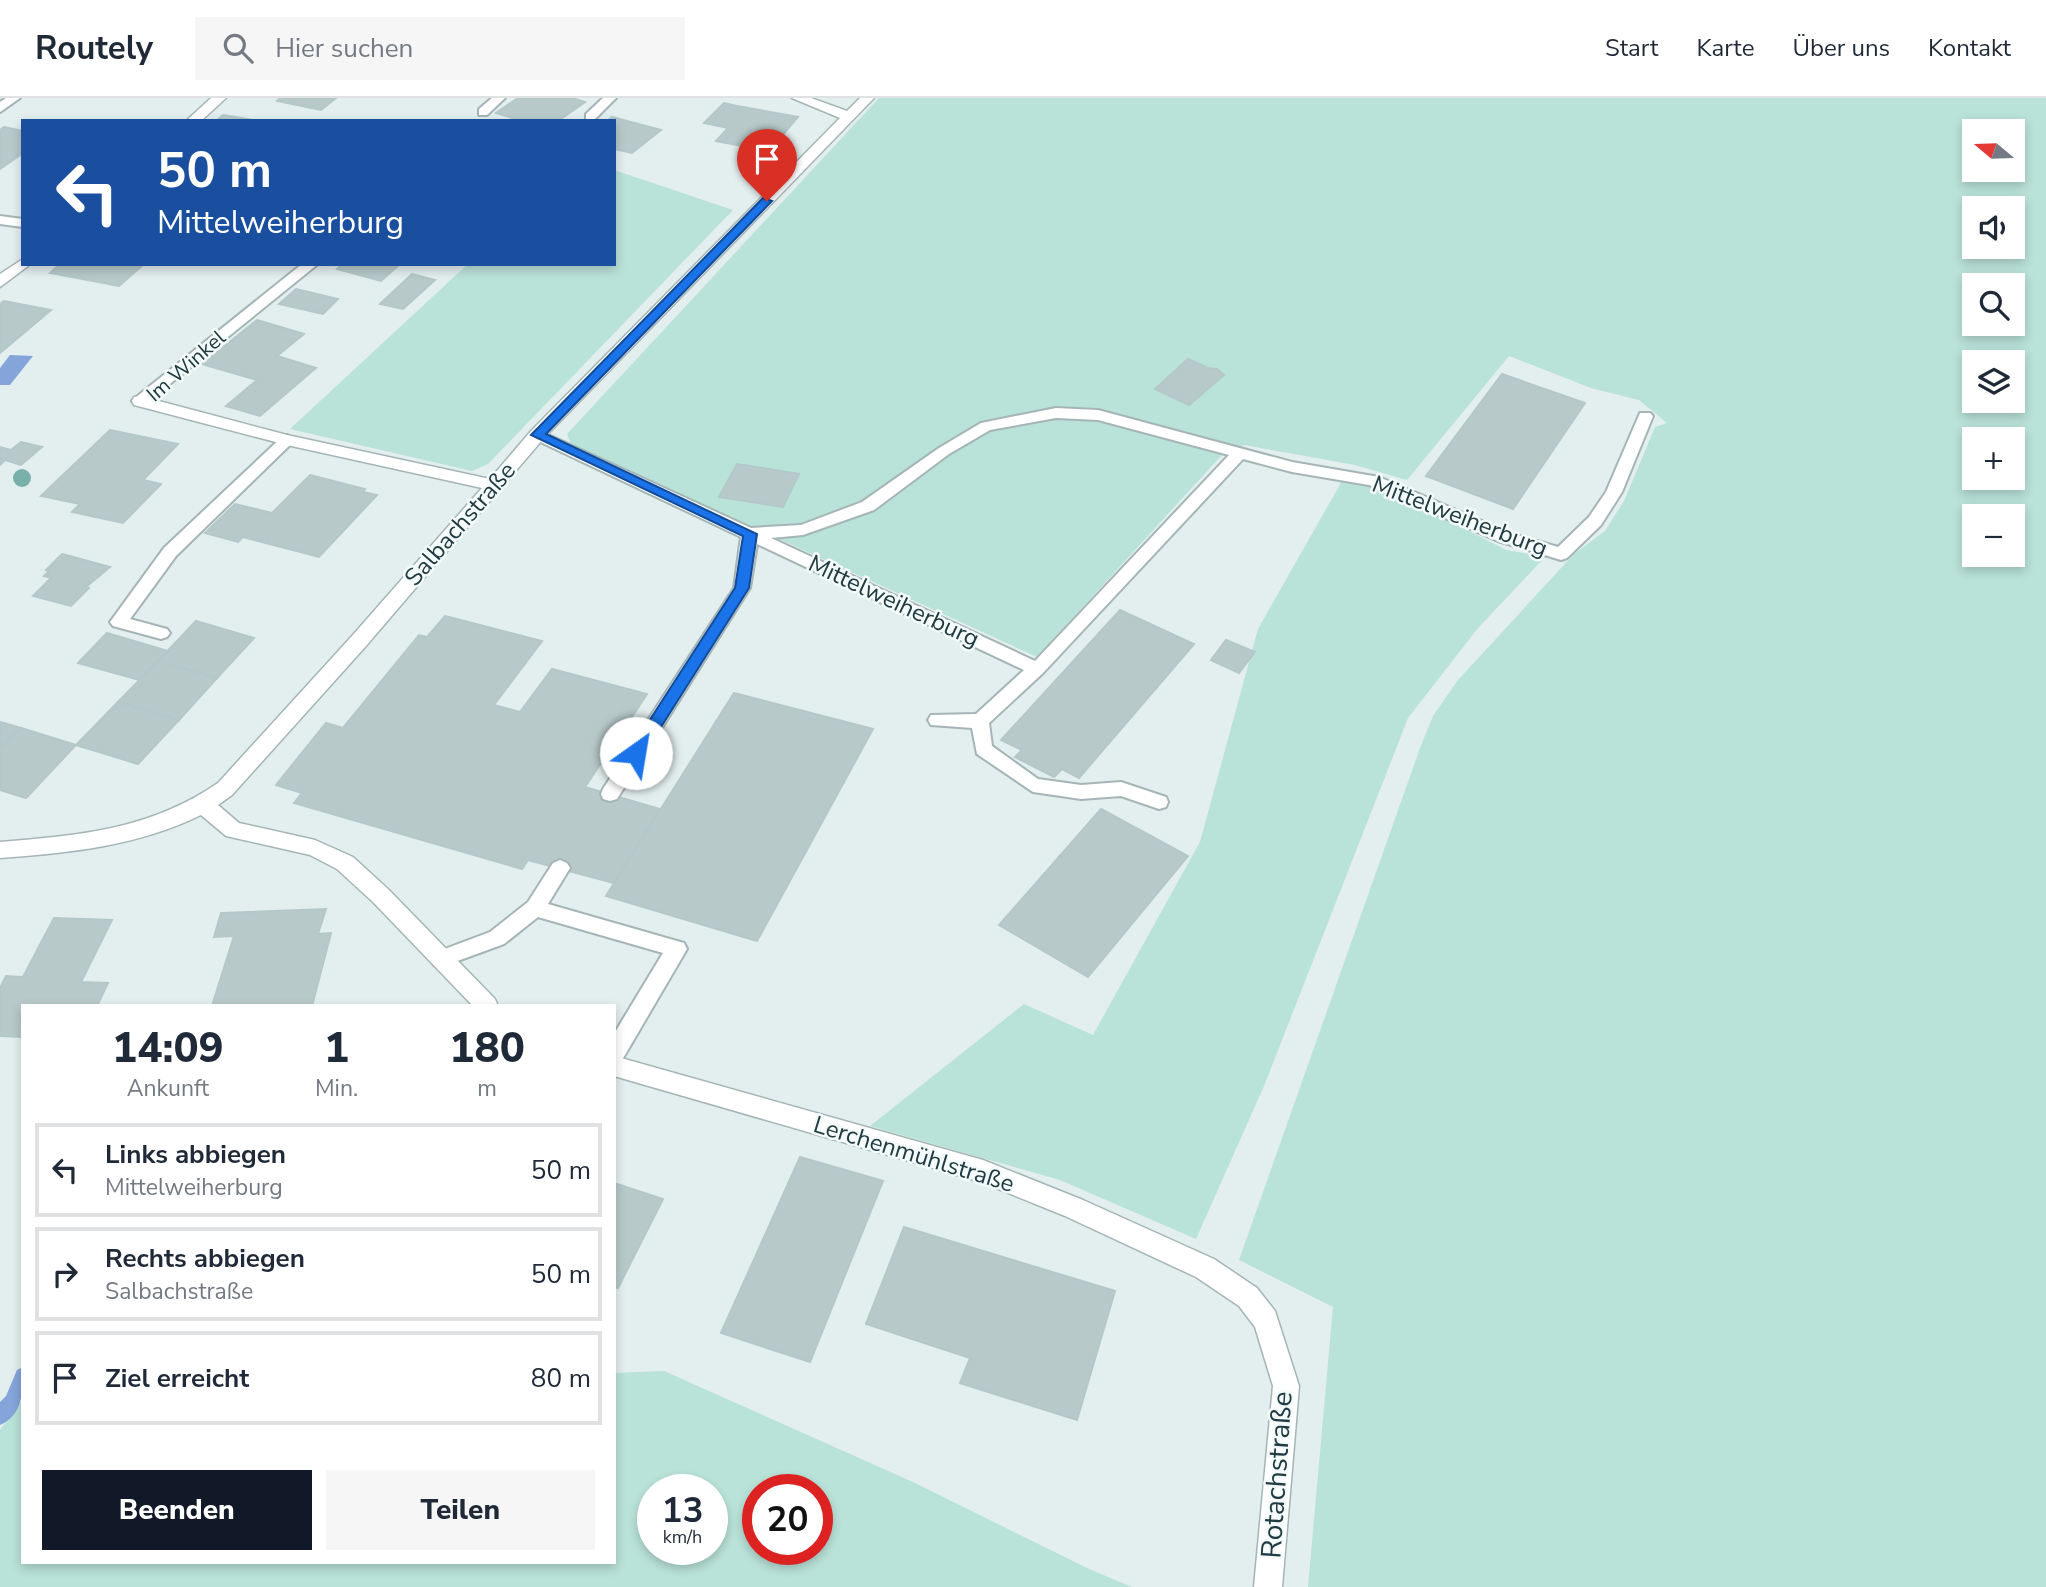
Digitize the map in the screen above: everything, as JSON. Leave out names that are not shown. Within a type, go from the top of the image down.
[{"type":"street","points":[[195,119],[219,98]]},
{"type":"street","points":[[799,98],[850,117]]},
{"type":"street","name":"Salbachstraße","points":[[205,806],[225,789],[350,651],[537,435],[867,98]]},
{"type":"street","points":[[0,282],[21,265]]},
{"type":"street","name":"Im Winkel","points":[[140,401],[287,440],[493,485]]},
{"type":"street","points":[[0,850],[80,843],[162,824],[205,806],[233,830],[315,848],[345,863],[381,896],[485,1004]]},
{"type":"street","name":"Lerchenmühlstraße","points":[[616,1067],[983,1171],[1073,1208],[1205,1268]]},
{"type":"street","name":"Rotachstraße","points":[[1205,1268],[1248,1297],[1266,1320],[1286,1385],[1268,1587]]},
{"type":"lane","points":[[0,108],[14,98]]},
{"type":"lane","points":[[483,111],[499,98]]},
{"type":"lane","points":[[590,117],[610,98]]},
{"type":"lane","points":[[0,219],[21,223]]},
{"type":"lane","name":"Im Winkel","points":[[140,401],[309,266]]},
{"type":"lane","name":"Mittelweiherburg","points":[[750,534],[803,530],[868,506],[944,451],[986,426],[1056,413],[1098,415],[1293,467],[1373,481],[1504,537],[1561,554],[1595,521],[1614,492],[1645,416]]},
{"type":"lane","name":"Mittelweiherburg","points":[[537,435],[1037,669]]},
{"type":"lane","points":[[161,633],[119,622],[170,552],[287,440]]},
{"type":"lane","points":[[937,720],[980,721],[1037,669],[1240,453]]},
{"type":"lane","points":[[610,794],[742,588],[750,534]]},
{"type":"lane","points":[[980,721],[983,749],[1032,785],[1081,792],[1121,789],[1159,802]]},
{"type":"lane","points":[[441,959],[497,937],[535,908],[560,868]]},
{"type":"lane","points":[[535,908],[677,949],[616,1050]]},
{"type":"green space","points":[[879,98],[2046,98],[2046,1587],[1308,1587],[1333,1307],[1239,1260],[1433,716],[1458,680],[1574,554],[1605,531],[1624,501],[1655,427],[1667,423],[1639,400],[1591,388],[1509,356],[1407,480],[1355,465],[1244,445],[1222,455],[1037,657],[571,444],[567,434]]},
{"type":"green space","points":[[616,171],[733,210],[488,464],[472,471],[290,429],[466,266],[616,266]]},
{"type":"green space","points":[[1342,481],[1374,487],[1412,502],[1506,550],[1545,557],[1478,628],[1408,718],[1264,1086],[1196,1239],[1060,1180],[870,1126],[1024,1004],[1093,1035],[1200,842],[1258,629]]},
{"type":"green space","points":[[664,1371],[913,1482],[1089,1569],[1132,1587],[0,1587],[0,1430],[21,1402],[21,1564],[616,1564],[616,1373]]},
{"type":"water","points":[[10,355],[33,356],[10,385],[0,385],[0,368]]},
{"type":"building","points":[[280,98],[336,98],[321,110],[277,101]]},
{"type":"building","points":[[518,98],[572,98],[585,102],[561,119],[516,119],[496,113]]},
{"type":"building","points":[[724,103],[798,117],[769,151],[716,141],[728,128],[704,123]]},
{"type":"building","points":[[223,115],[247,119],[218,119]]},
{"type":"building","points":[[612,117],[661,130],[632,153],[616,149],[616,119],[610,119]]},
{"type":"building","points":[[4,127],[21,131],[21,154],[0,169],[0,130]]},
{"type":"building","points":[[58,266],[142,266],[119,286],[50,273]]},
{"type":"building","points":[[340,266],[398,266],[381,281],[337,269]]},
{"type":"building","points":[[412,274],[435,280],[403,309],[380,304]]},
{"type":"building","points":[[296,289],[338,299],[323,314],[279,304]]},
{"type":"building","points":[[4,301],[51,310],[0,353],[0,304]]},
{"type":"building","points":[[257,320],[304,334],[277,356],[316,368],[260,416],[226,406],[257,380],[202,364]]},
{"type":"building","points":[[1188,359],[1217,369],[1224,375],[1189,405],[1155,389]]},
{"type":"building","points":[[1502,374],[1585,403],[1513,509],[1426,476]]},
{"type":"building","points":[[110,430],[178,444],[143,480],[161,484],[123,523],[72,512],[80,504],[41,496]]},
{"type":"building","points":[[21,442],[42,447],[21,465],[5,460],[0,465],[0,447],[11,450]]},
{"type":"building","points":[[737,464],[799,474],[783,507],[719,497]]},
{"type":"building","points":[[310,475],[365,489],[363,492],[377,495],[319,557],[243,537],[238,542],[205,533],[235,504],[272,513]]},
{"type":"building","points":[[62,554],[110,567],[86,587],[89,588],[71,606],[33,596],[51,578],[44,576],[49,571],[46,570]]},
{"type":"building","points":[[1120,610],[1194,644],[1079,778],[1062,769],[1054,777],[1015,757],[1022,750],[1001,740]]},
{"type":"building","points":[[445,616],[542,641],[494,705],[520,712],[552,669],[647,694],[585,787],[660,809],[614,883],[528,860],[522,869],[294,803],[302,793],[276,785],[326,723],[343,728],[419,635],[427,637]]},
{"type":"building","points":[[196,621],[254,638],[217,678],[158,661]]},
{"type":"building","points":[[107,633],[168,651],[139,680],[78,663]]},
{"type":"building","points":[[1226,640],[1255,652],[1239,673],[1211,660]]},
{"type":"building","points":[[158,661],[217,678],[179,720],[118,702]]},
{"type":"building","points":[[734,693],[873,729],[757,941],[606,896]]},
{"type":"building","points":[[118,702],[179,720],[138,764],[76,745]]},
{"type":"building","points":[[0,722],[21,728],[0,748]]},
{"type":"building","points":[[21,728],[76,745],[26,798],[0,790],[0,748]]},
{"type":"building","points":[[1101,809],[1188,856],[1088,977],[999,925]]},
{"type":"building","points":[[326,909],[318,934],[331,933],[313,1004],[213,1004],[234,936],[214,937],[221,913]]},
{"type":"building","points":[[54,918],[112,920],[81,982],[108,983],[98,1004],[21,1004],[21,1037],[0,1036],[0,988],[6,976],[23,977]]},
{"type":"building","points":[[800,1157],[883,1181],[810,1362],[721,1333]]},
{"type":"building","points":[[616,1184],[663,1199],[616,1288]]},
{"type":"building","points":[[904,1227],[1115,1291],[1077,1420],[960,1383],[970,1358],[866,1324]]},
{"type":"waterway","points":[[0,1416],[12,1402],[21,1381]]},
{"type":"route","points":[[636,753],[742,588],[750,534],[537,435],[767,201]]}]
